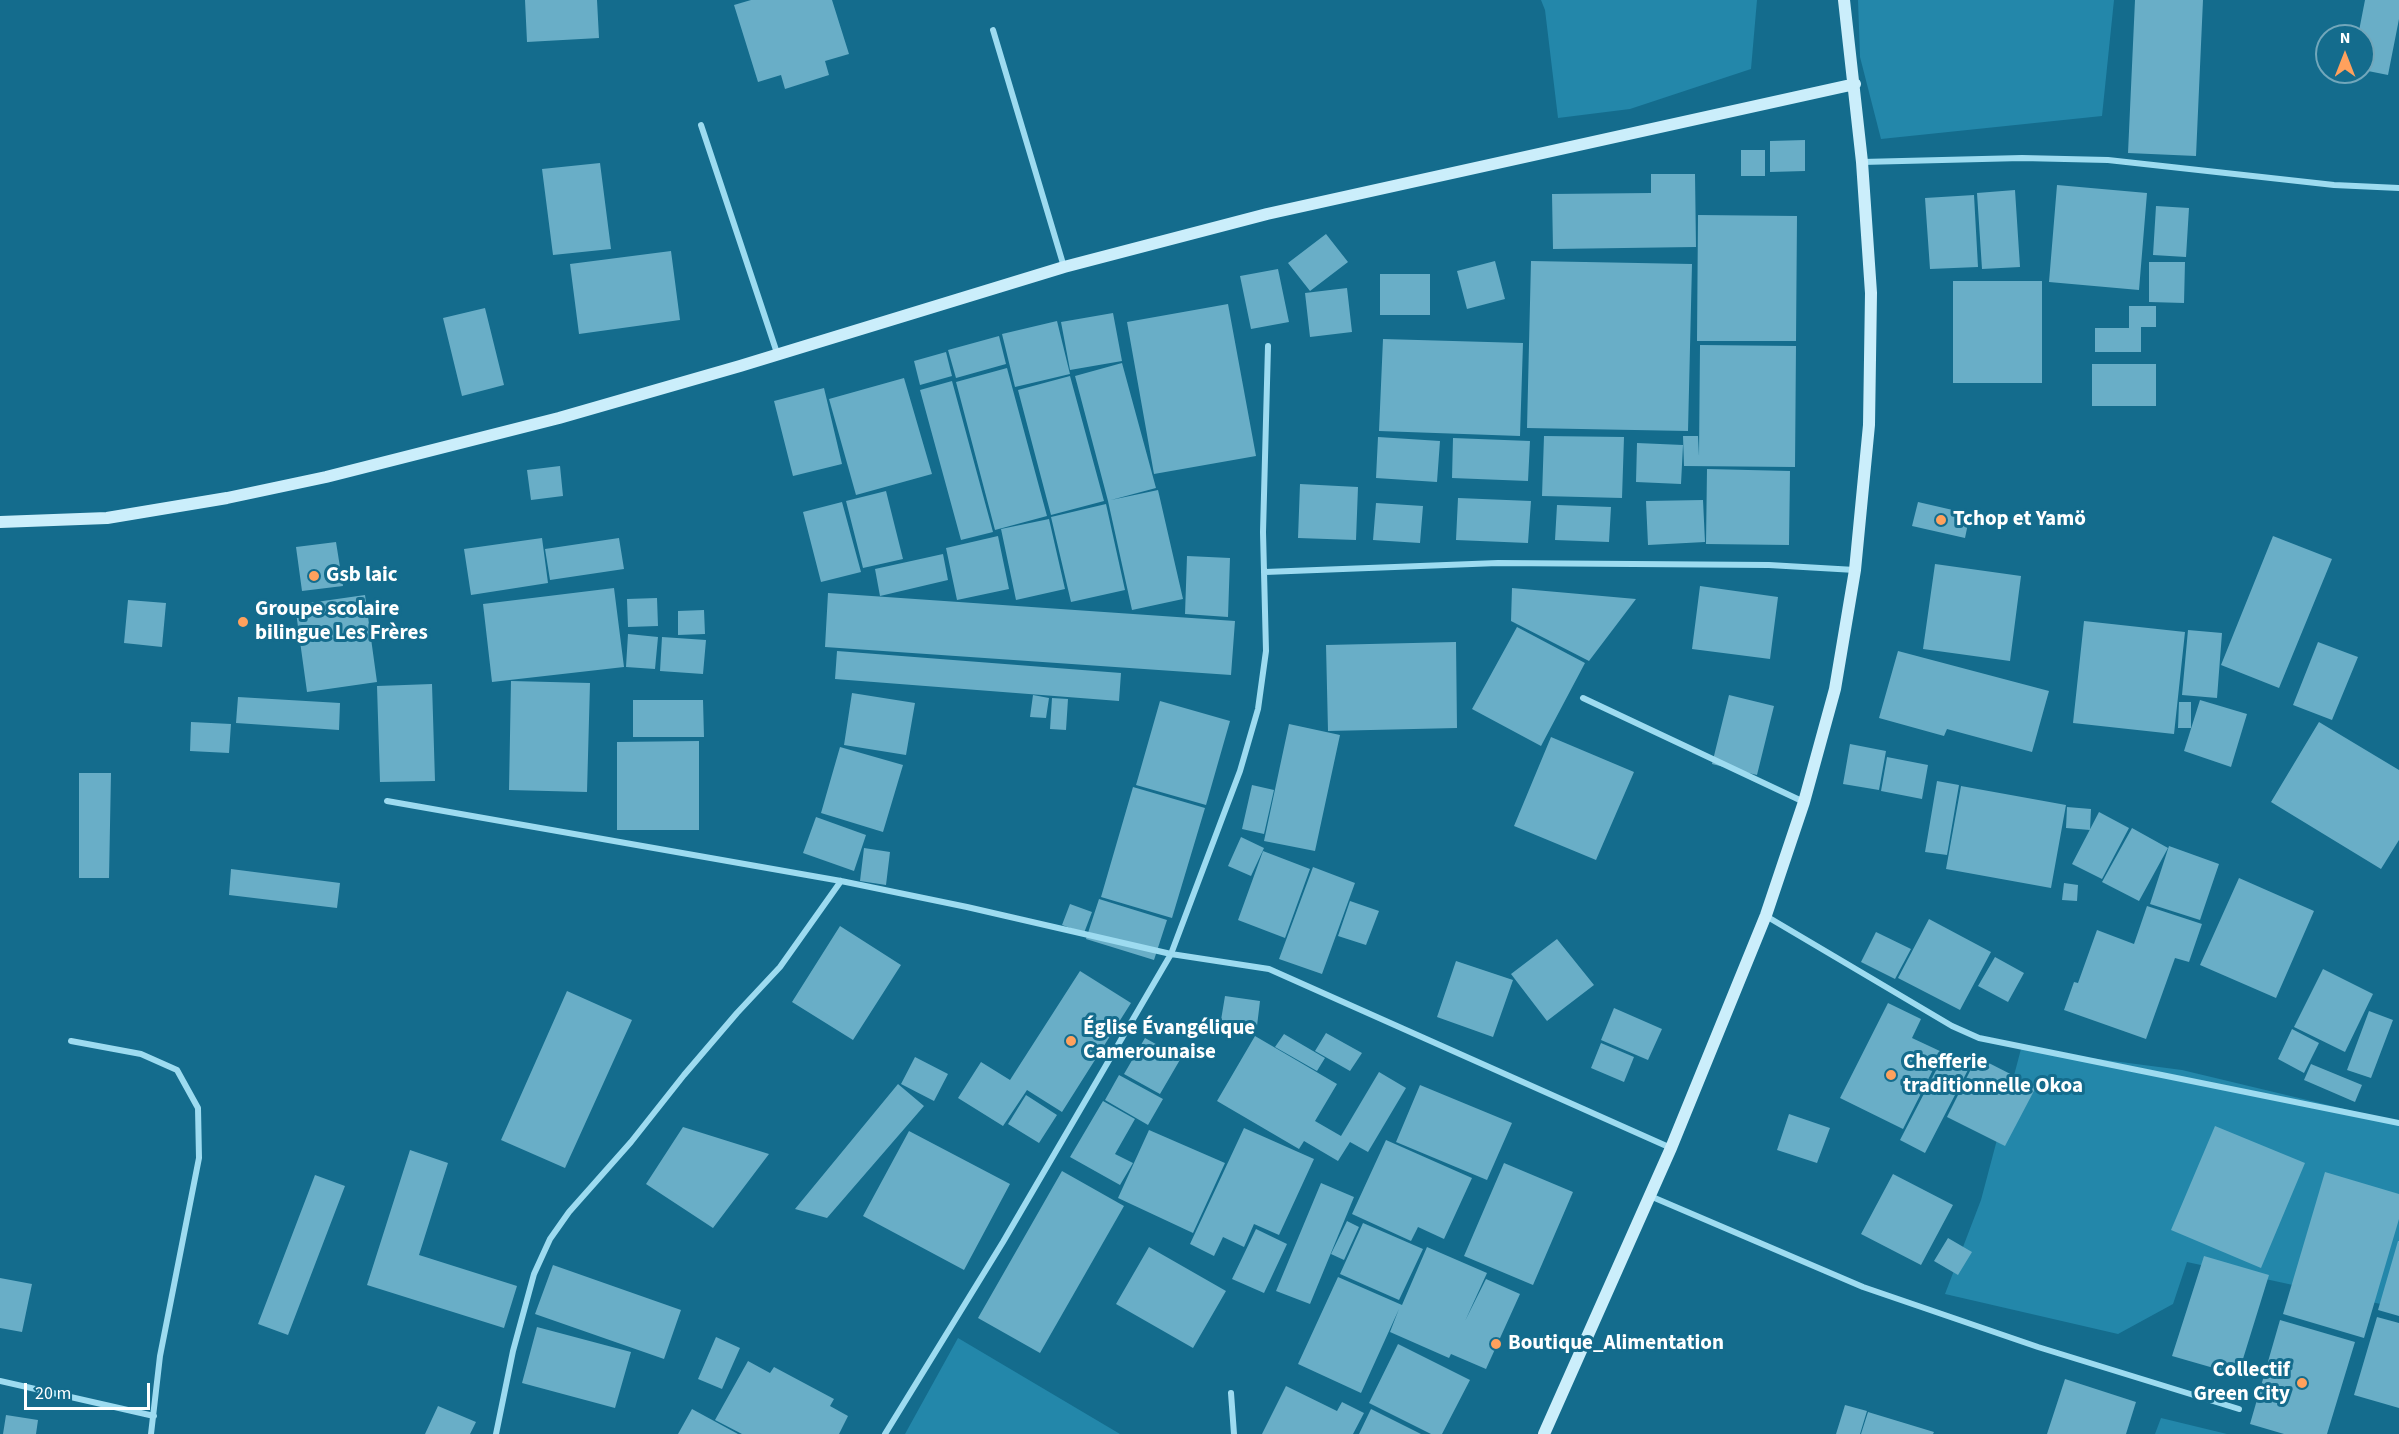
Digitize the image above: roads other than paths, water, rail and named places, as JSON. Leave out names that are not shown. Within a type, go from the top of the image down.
[{"type":"street","points":[[1545,1434],[1671,1148],[1766,915],[1804,802],[1835,689],[1855,570],[1870,414],[1871,293],[1855,84],[1844,0]]},
{"type":"street","points":[[993,30],[1064,267]]},
{"type":"street","points":[[0,522],[107,518],[227,498],[326,477],[559,418],[1064,267],[1267,214],[1855,84]]},
{"type":"street","points":[[701,125],[777,353]]},
{"type":"street","points":[[1862,162],[2022,158],[2108,160],[2325,184],[2399,188]]},
{"type":"street","points":[[885,1434],[1003,1242],[1171,954],[1240,771],[1258,709],[1266,651],[1263,532],[1268,345]]},
{"type":"street","points":[[1265,572],[1498,563],[1769,565],[1855,570]]},
{"type":"street","points":[[1583,698],[1804,802]]},
{"type":"street","points":[[387,801],[841,881],[967,907],[1171,954],[1269,969],[1671,1148]]},
{"type":"street","points":[[496,1434],[513,1351],[531,1286],[550,1239],[569,1212],[631,1142],[737,1012],[780,967],[841,881]]},
{"type":"street","points":[[1766,915],[1952,1026],[1979,1038],[2399,1122]]},
{"type":"street","points":[[71,1041],[141,1054],[177,1070],[198,1108],[199,1158],[160,1356],[151,1434]]},
{"type":"street","points":[[1650,1196],[1863,1287],[2038,1347],[2239,1409]]},
{"type":"street","points":[[0,1381],[154,1416]]},
{"type":"street","points":[[1231,1392],[1234,1434]]},
{"type":"place","name":"Tchop et Yamö","points":[[1941,520]]},
{"type":"place","name":"Gsb laic","points":[[314,576]]},
{"type":"place","name":"Groupe scolaire bilingue Les Frères","points":[[243,622]]},
{"type":"place","name":"Église Évangélique Camerounaise","points":[[1071,1041]]},
{"type":"place","name":"Chefferie traditionnelle Okoa","points":[[1891,1075]]},
{"type":"place","name":"Boutique_Alimentation","points":[[1496,1344]]},
{"type":"place","name":"Collectif Green City","points":[[2302,1383]]}]
